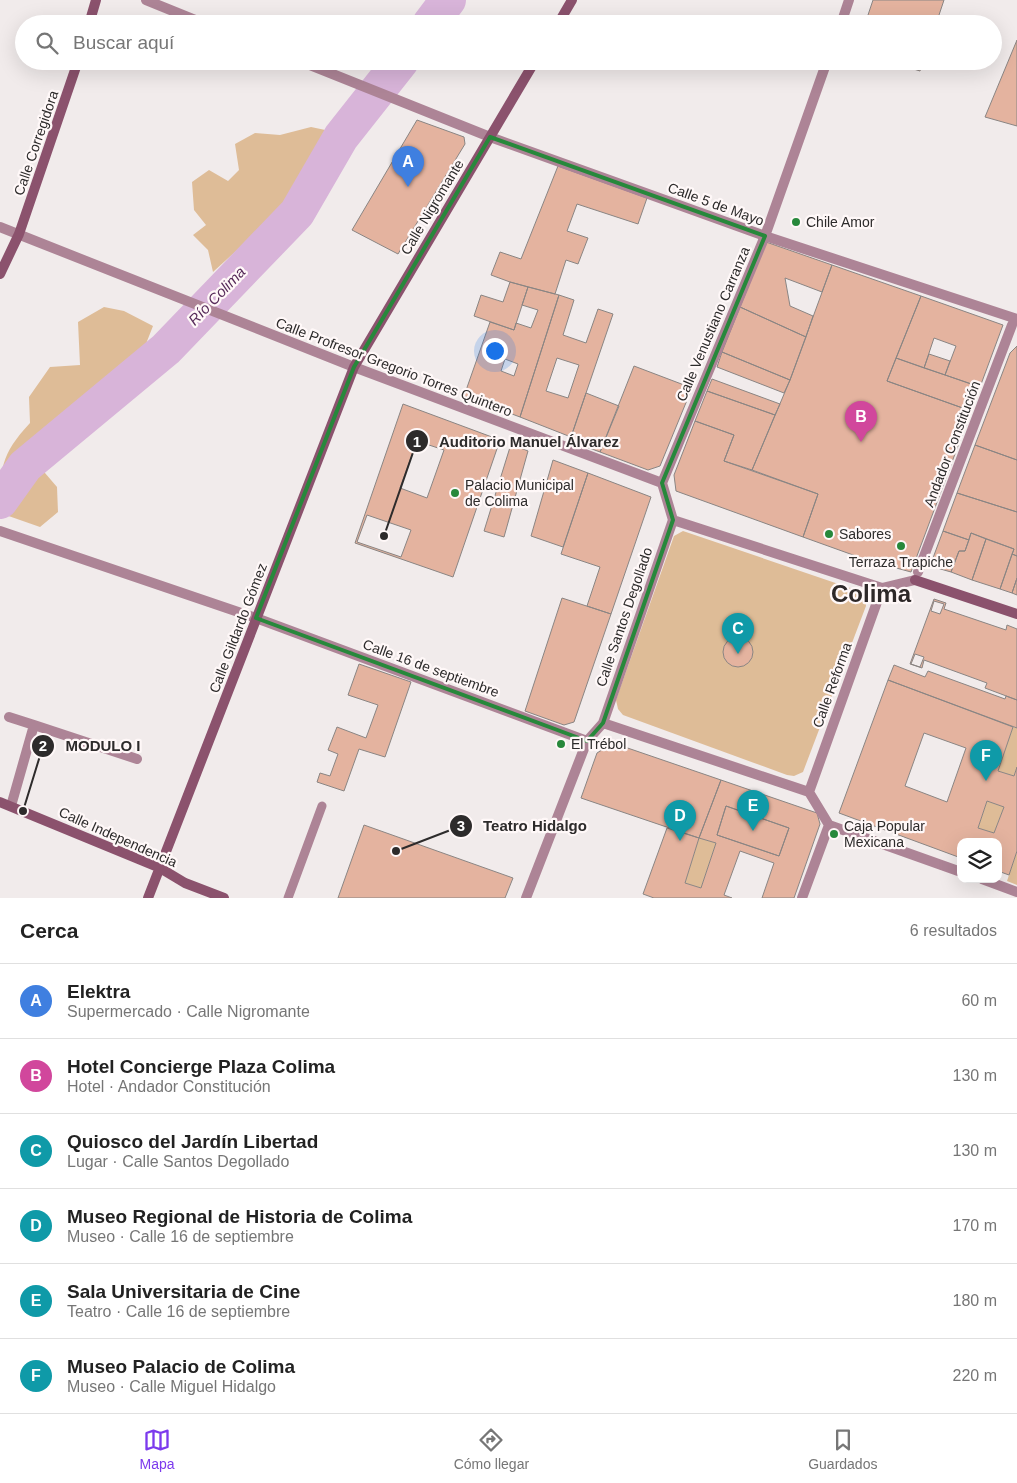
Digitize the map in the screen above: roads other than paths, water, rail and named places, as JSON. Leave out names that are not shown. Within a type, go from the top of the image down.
[{"type":"street","points":[[92,15],[96,0]]},
{"type":"street","points":[[146,0],[183,15]]},
{"type":"street","points":[[563,15],[572,0]]},
{"type":"street","points":[[843,15],[849,0]]},
{"type":"street","name":"Calle Corregidora","points":[[0,274],[19,234],[75,70]]},
{"type":"street","name":"Calle 5 de Mayo","points":[[322,70],[490,137],[765,236],[1015,318]]},
{"type":"street","name":"Calle Nigromante","points":[[354,367],[531,70]]},
{"type":"street","name":"Calle Venustiano Carranza","points":[[662,483],[765,236],[824,70]]},
{"type":"street","name":"Calle Profresor Gregorio Torres Quintero","points":[[0,227],[354,367],[662,483]]},
{"type":"street","name":"Andador Constitución","points":[[916,576],[1015,318]]},
{"type":"street","name":"Calle Gildardo Gómez","points":[[148,898],[354,367]]},
{"type":"street","points":[[662,483],[673,520],[882,588],[916,576],[1017,614]]},
{"type":"street","name":"Calle Santos Degollado","points":[[602,723],[673,520]]},
{"type":"street","name":"Calle 16 de septiembre","points":[[0,531],[256,618],[587,741]]},
{"type":"street","name":"Calle Reforma","points":[[809,792],[882,588]]},
{"type":"street","points":[[10,717],[137,759]]},
{"type":"street","points":[[526,898],[587,741],[602,723],[809,792],[829,825],[957,871]]},
{"type":"street","points":[[11,806],[34,725]]},
{"type":"street","name":"Calle Independencia","points":[[0,802],[160,868],[185,883],[224,898]]},
{"type":"street","points":[[802,898],[829,825]]},
{"type":"street","points":[[993,883],[1017,892]]},
{"type":"lane","points":[[288,898],[322,806]]},
{"type":"waterway","name":"Río Colima","points":[[437,15],[448,0]]},
{"type":"waterway","name":"Río Colima","points":[[0,501],[25,466],[166,349],[297,213],[341,137],[394,70]]},
{"type":"place","name":"Elektra","points":[[408,187]]},
{"type":"place","name":"Chile Amor","points":[[796,222]]},
{"type":"place","name":"Hotel Concierge Plaza Colima","points":[[861,442]]},
{"type":"place","name":"Palacio Municipal de Colima","points":[[455,493]]},
{"type":"place","name":"Sabores","points":[[829,534]]},
{"type":"place","name":"Auditorio Manuel Álvarez","points":[[384,536]]},
{"type":"place","name":"Terraza Trapiche","points":[[901,546]]},
{"type":"place","name":"Quiosco del Jardín Libertad","points":[[738,654]]},
{"type":"place","name":"El Trébol","points":[[561,744]]},
{"type":"place","name":"Museo Palacio de Colima","points":[[986,781]]},
{"type":"place","name":"MODULO I","points":[[23,811]]},
{"type":"place","name":"Sala Universitaria de Cine","points":[[753,831]]},
{"type":"place","name":"Caja Popular Mexicana","points":[[834,834]]},
{"type":"place","name":"Museo Regional de Historia de Colima","points":[[680,841]]},
{"type":"place","name":"Teatro Hidalgo","points":[[396,851]]},
{"type":"district","name":"Colima","points":[[871,594]]}]
